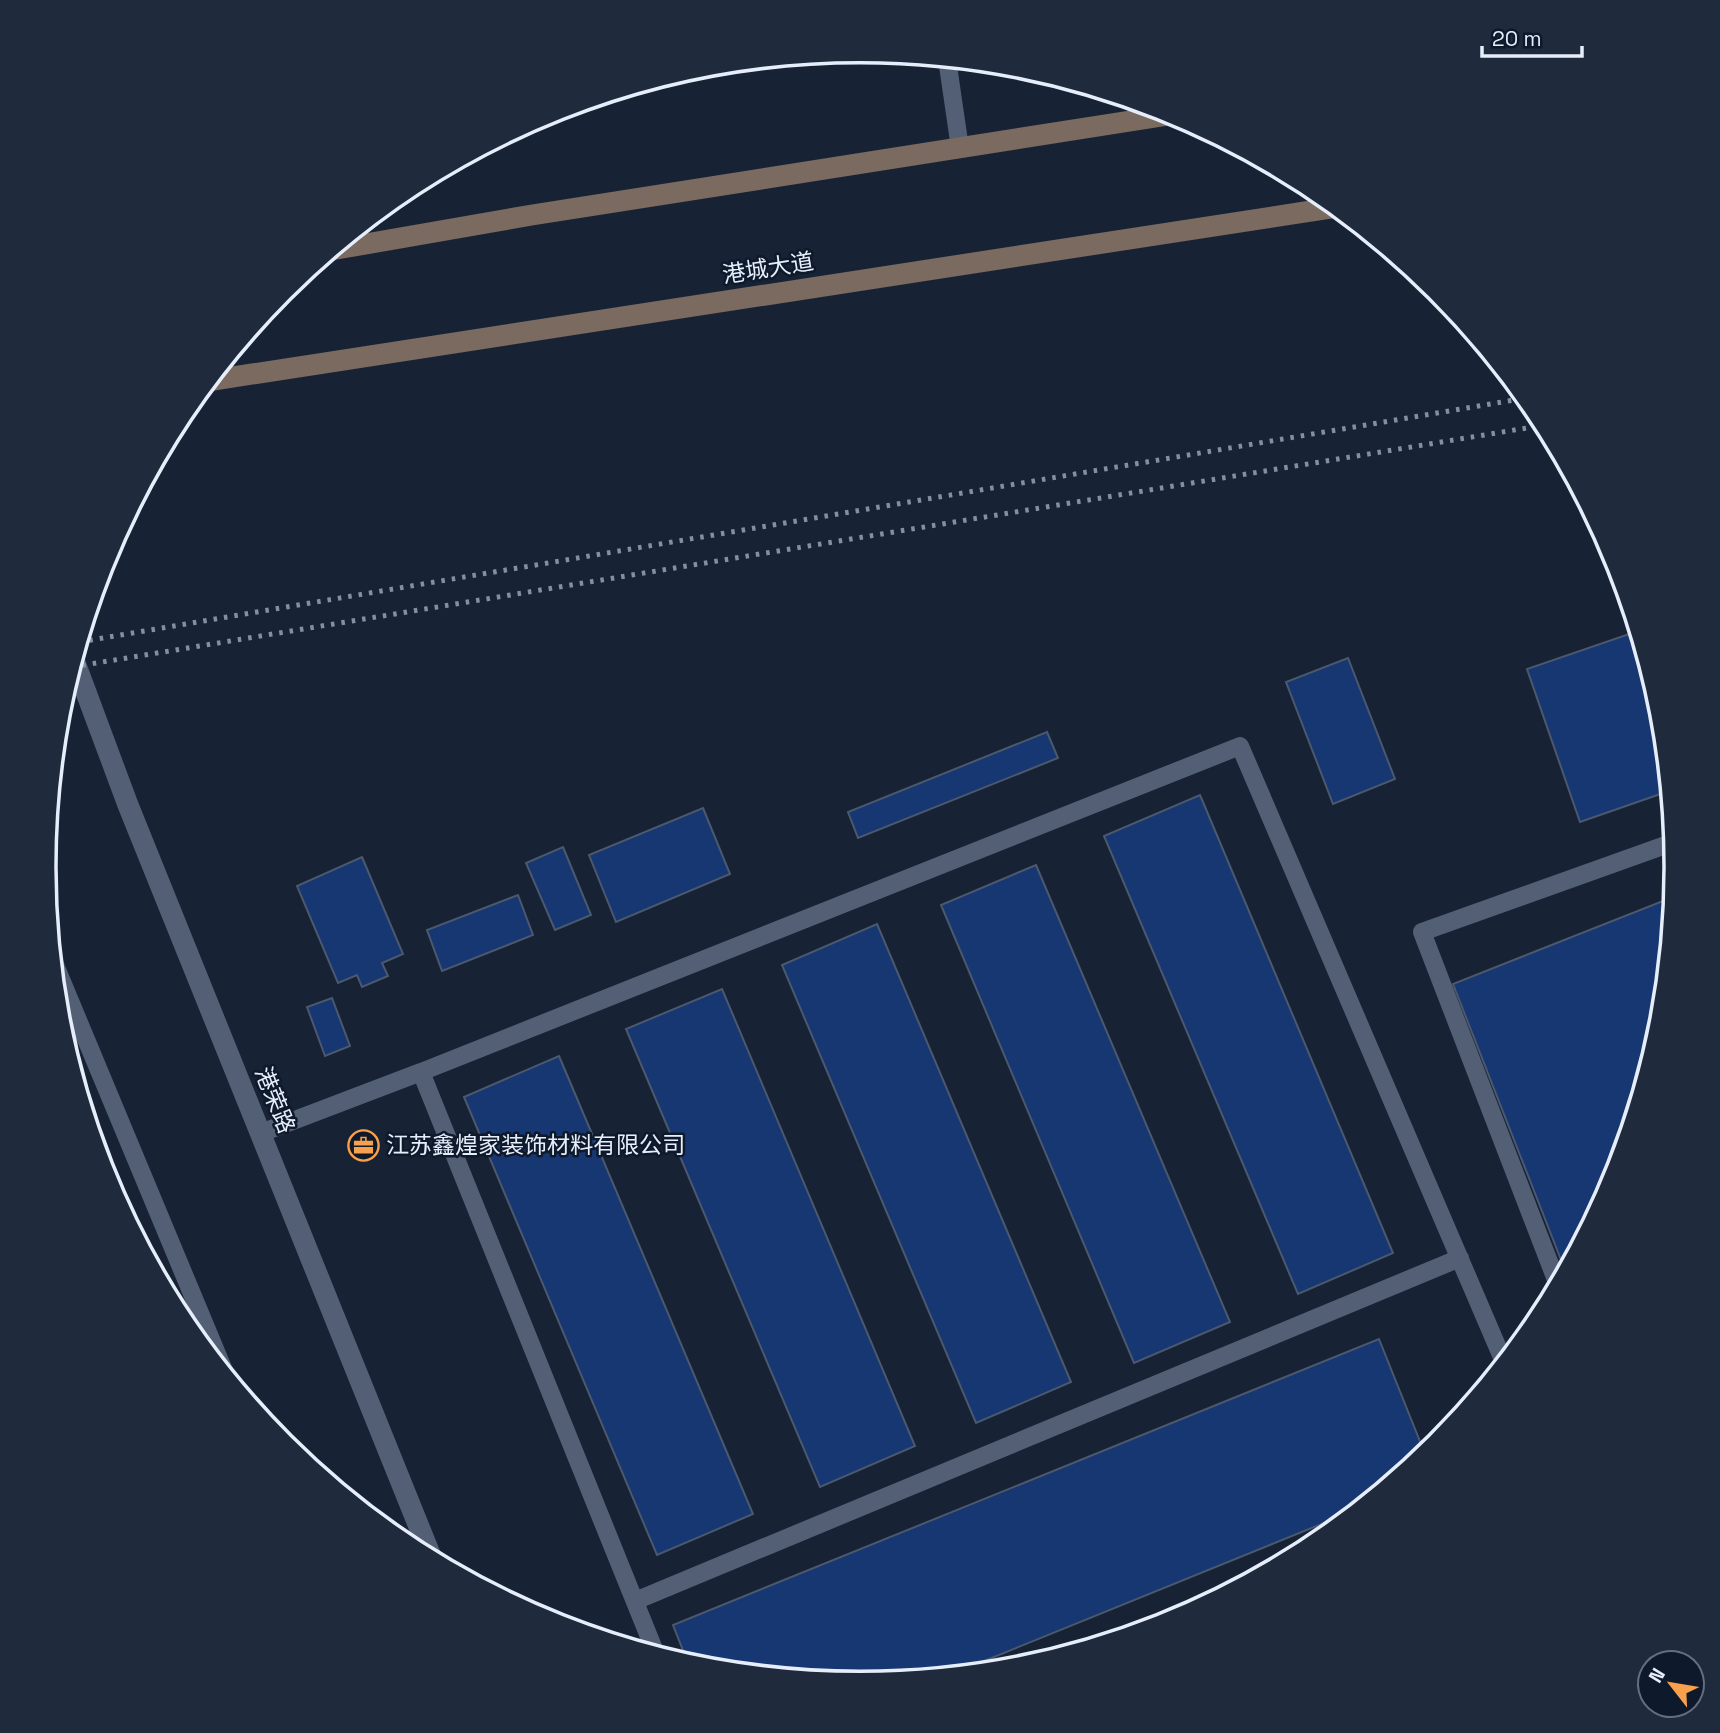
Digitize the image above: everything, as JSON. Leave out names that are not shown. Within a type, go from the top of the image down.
[{"type":"main road","points":[[349,247],[532,215],[1151,118]]},
{"type":"main road","name":"港城大道","points":[[220,380],[1322,209]]},
{"type":"street","name":"港荣路","points":[[79,674],[128,805],[425,1543]]},
{"type":"lane","points":[[948,67],[960,148]]},
{"type":"lane","points":[[261,1133],[1240,746],[1500,1353]]},
{"type":"lane","points":[[1554,1273],[1422,932],[1663,846]]},
{"type":"lane","points":[[66,992],[212,1343]]},
{"type":"lane","points":[[421,1072],[652,1643]]},
{"type":"lane","points":[[635,1601],[1460,1258]]},
{"type":"building","points":[[1629,634],[1649,710],[1660,794],[1580,822],[1527,669]]},
{"type":"building","points":[[1348,658],[1395,779],[1333,804],[1286,682]]},
{"type":"building","points":[[1047,732],[1058,758],[858,838],[848,812]]},
{"type":"building","points":[[1200,795],[1393,1253],[1298,1294],[1104,836]]},
{"type":"building","points":[[703,808],[730,874],[616,922],[589,855]]},
{"type":"building","points":[[563,847],[591,915],[555,930],[526,863]]},
{"type":"building","points":[[362,857],[403,954],[382,963],[388,976],[362,987],[357,975],[338,983],[297,886]]},
{"type":"building","points":[[1036,865],[1230,1322],[1134,1363],[941,905]]},
{"type":"building","points":[[518,895],[533,935],[442,971],[427,930]]},
{"type":"building","points":[[1663,901],[1657,971],[1637,1075],[1603,1174],[1561,1260],[1453,984]]},
{"type":"building","points":[[877,924],[1071,1382],[976,1423],[782,965]]},
{"type":"building","points":[[722,989],[915,1446],[820,1487],[626,1029]]},
{"type":"building","points":[[332,998],[350,1046],[325,1056],[307,1007]]},
{"type":"building","points":[[559,1056],[753,1514],[657,1555],[464,1097]]},
{"type":"building","points":[[1379,1339],[1421,1443],[1390,1471],[1322,1524],[985,1660],[913,1669],[860,1671],[755,1664],[683,1650],[673,1625]]},
{"type":"railway","points":[[89,640],[1515,400]]},
{"type":"railway","points":[[81,665],[1533,427]]},
{"type":"place","name":"江苏鑫煌家装饰材料有限公司","points":[[363,1145]]}]
